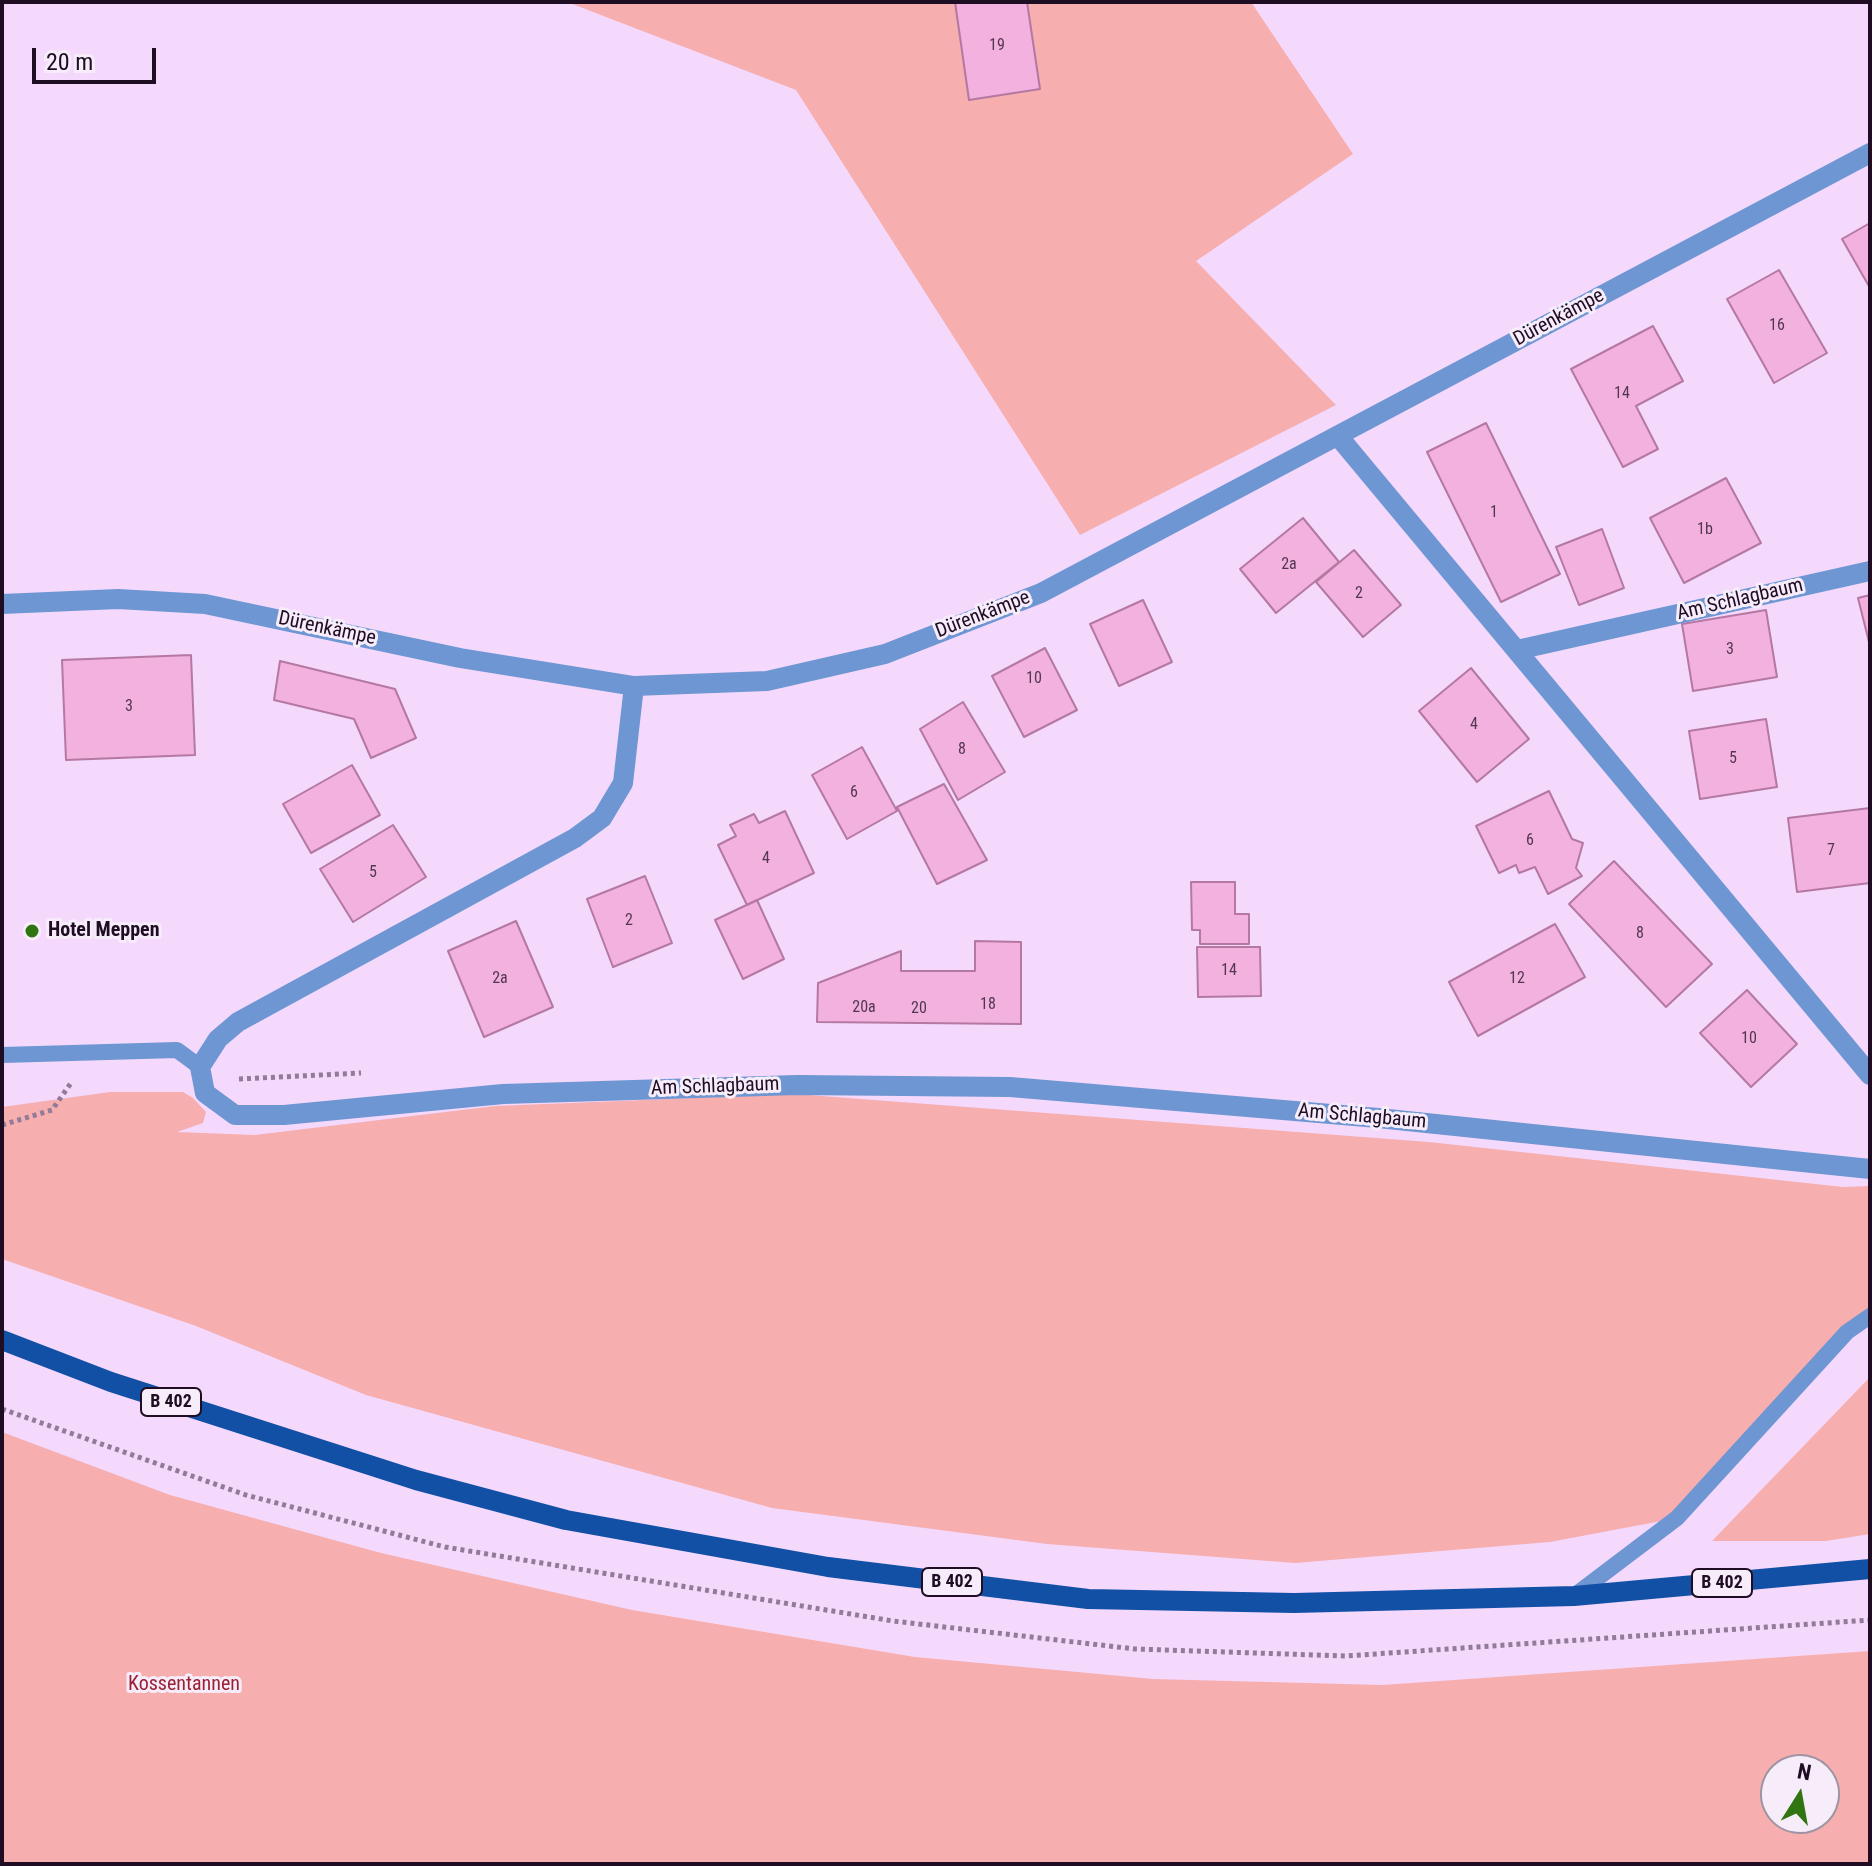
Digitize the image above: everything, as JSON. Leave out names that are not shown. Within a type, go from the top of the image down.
[{"type":"main road","name":"B 402","points":[[2,1340],[111,1382],[416,1480],[566,1520],[828,1567],[1088,1599],[1294,1603],[1574,1596],[1870,1569]]},
{"type":"street","name":"Dürenkämpe","points":[[2,604],[118,599],[205,604],[460,658],[634,686],[767,681],[885,654],[1041,593],[1870,153]]},
{"type":"street","points":[[1338,436],[1870,1075]]},
{"type":"street","name":"Am Schlagbaum","points":[[1517,650],[1870,571]]},
{"type":"street","points":[[200,1067],[218,1039],[238,1022],[575,838],[602,818],[623,783],[634,686]]},
{"type":"street","name":"Am Schlagbaum","points":[[200,1067],[205,1093],[235,1115],[284,1115],[503,1094],[797,1085],[1010,1087],[1378,1118],[1870,1169]]},
{"type":"lane","points":[[2,1055],[177,1050],[200,1067]]},
{"type":"lane","points":[[1574,1596],[1677,1518],[1847,1332],[1870,1316]]},
{"type":"path","points":[[2,1125],[52,1110],[93,1053]]},
{"type":"green space","points":[[567,2],[1251,2],[1353,154],[1196,261],[1336,405],[1080,535],[796,90]]},
{"type":"green space","points":[[110,1092],[183,1092],[206,1112],[203,1123],[177,1132],[255,1135],[495,1106],[795,1094],[1429,1142],[1843,1187],[1870,1186],[1870,1316],[1677,1518],[1550,1542],[1295,1563],[1047,1544],[772,1508],[366,1395],[196,1326],[2,1259],[2,1107]]},
{"type":"green space","points":[[1870,1377],[1870,1534],[1826,1541],[1712,1541]]},
{"type":"green space","name":"Kossentannen","points":[[2,1432],[170,1495],[381,1553],[632,1610],[915,1657],[1153,1679],[1382,1685],[1870,1651],[1870,1864],[2,1864]]},
{"type":"building","points":[[955,2],[1027,2],[1040,89],[969,100]]},
{"type":"building","points":[[1870,223],[1870,288],[1842,239]]},
{"type":"building","points":[[1779,270],[1827,353],[1774,383],[1727,299]]},
{"type":"building","points":[[1653,326],[1683,381],[1636,406],[1658,449],[1623,467],[1571,369]]},
{"type":"building","points":[[1486,423],[1560,574],[1501,602],[1427,452]]},
{"type":"building","points":[[1726,478],[1761,543],[1684,583],[1650,518]]},
{"type":"building","points":[[1303,518],[1339,562],[1276,613],[1240,569]]},
{"type":"building","points":[[1602,529],[1624,588],[1579,605],[1556,547]]},
{"type":"building","points":[[1354,550],[1401,605],[1363,637],[1316,582]]},
{"type":"building","points":[[1870,595],[1870,646],[1858,598]]},
{"type":"building","points":[[1143,600],[1172,662],[1119,686],[1090,624]]},
{"type":"building","points":[[1766,610],[1777,677],[1693,691],[1682,624]]},
{"type":"building","points":[[1045,648],[1077,710],[1024,737],[992,676]]},
{"type":"building","points":[[191,655],[195,755],[66,760],[62,660]]},
{"type":"building","points":[[280,661],[395,689],[416,738],[371,758],[354,719],[274,700]]},
{"type":"building","points":[[1471,668],[1529,739],[1477,782],[1419,711]]},
{"type":"building","points":[[963,702],[1005,772],[958,800],[920,729]]},
{"type":"building","points":[[1766,719],[1777,787],[1700,799],[1689,731]]},
{"type":"building","points":[[862,747],[897,811],[847,839],[812,775]]},
{"type":"building","points":[[352,765],[380,815],[311,853],[283,804]]},
{"type":"building","points":[[944,784],[987,860],[937,884],[897,807]]},
{"type":"building","points":[[1549,791],[1572,839],[1583,843],[1576,868],[1582,876],[1548,894],[1535,867],[1519,873],[1516,865],[1499,873],[1476,826]]},
{"type":"building","points":[[1870,808],[1870,883],[1797,892],[1788,818]]},
{"type":"building","points":[[785,811],[814,873],[747,905],[718,845],[736,836],[730,825],[754,814],[759,823]]},
{"type":"building","points":[[393,825],[426,877],[353,922],[320,869]]},
{"type":"building","points":[[1614,861],[1712,964],[1666,1007],[1569,904]]},
{"type":"building","points":[[645,876],[672,943],[613,967],[587,899]]},
{"type":"building","points":[[1191,882],[1235,882],[1235,914],[1249,914],[1249,944],[1200,944],[1200,930],[1192,930]]},
{"type":"building","points":[[757,900],[784,959],[743,979],[715,920]]},
{"type":"building","points":[[516,921],[553,1007],[484,1037],[448,951]]},
{"type":"building","points":[[1555,924],[1585,977],[1478,1036],[1449,982]]},
{"type":"building","points":[[975,941],[1021,942],[1021,1024],[817,1022],[818,983],[901,951],[901,971],[975,971]]},
{"type":"building","points":[[1197,947],[1260,947],[1261,996],[1198,997]]},
{"type":"building","points":[[1747,990],[1797,1044],[1751,1087],[1700,1033]]},
{"type":"place","name":"Hotel Meppen","points":[[32,931]]}]
